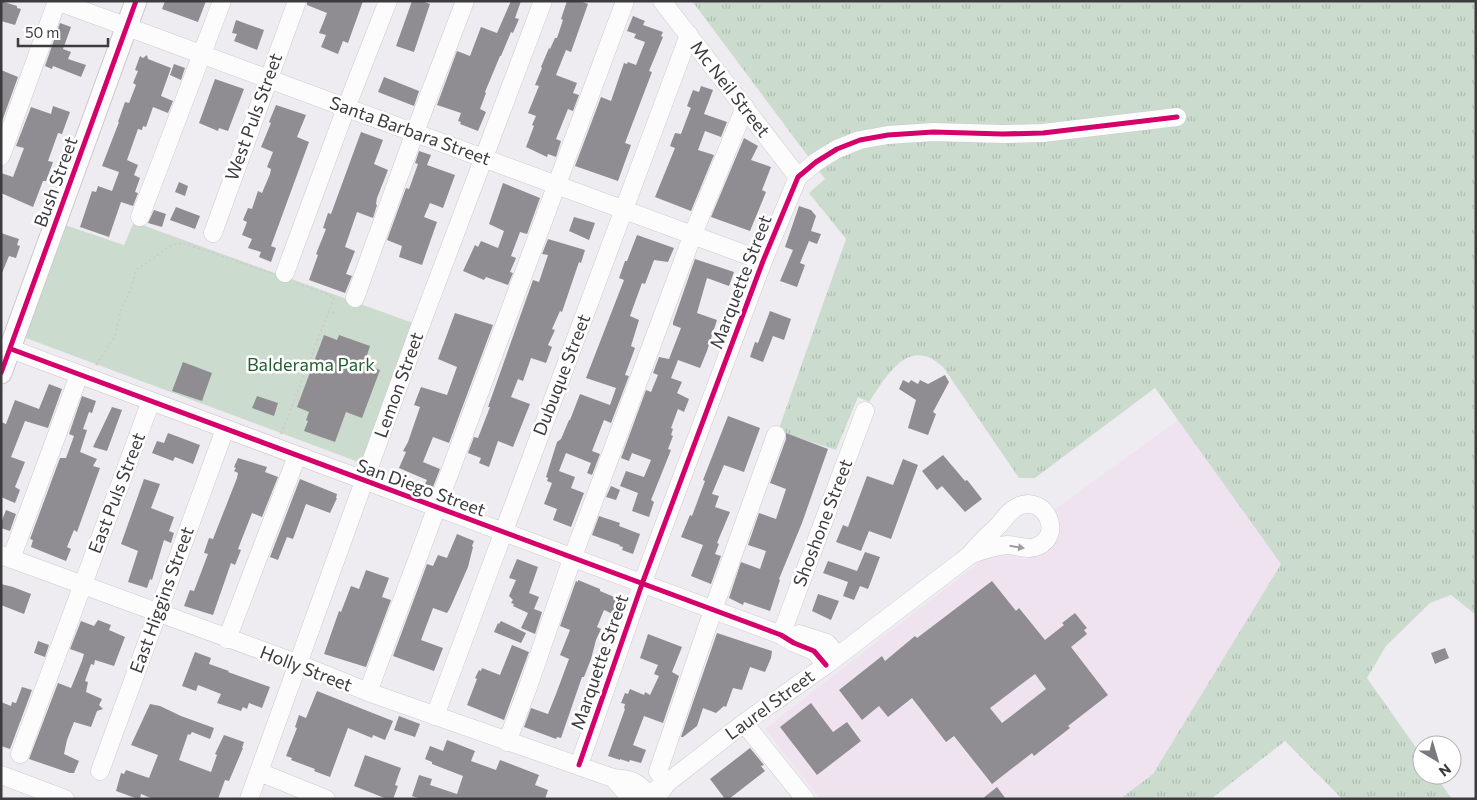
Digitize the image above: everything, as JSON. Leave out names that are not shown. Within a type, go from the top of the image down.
[{"type":"main road","name":"Bush Street","points":[[1,373],[6,347],[136,1]]},
{"type":"street","name":"Santa Barbara Street","points":[[57,1],[763,261]]},
{"type":"street","points":[[1,156],[57,1]]},
{"type":"street","points":[[140,217],[222,1]]},
{"type":"street","name":"West Puls Street","points":[[213,233],[267,79],[297,1]]},
{"type":"street","points":[[284,276],[388,1]]},
{"type":"street","points":[[355,298],[465,1]]},
{"type":"street","name":"Lemon Street","points":[[249,799],[364,481],[543,1]]},
{"type":"street","points":[[368,692],[624,1]]},
{"type":"street","name":"Mc Neil Street","points":[[662,1],[798,176]]},
{"type":"street","name":"Dubuque Street","points":[[435,716],[688,35]]},
{"type":"street","points":[[507,742],[572,558],[693,234],[745,107]]},
{"type":"street","points":[[798,176],[837,149],[860,140],[888,135],[933,132],[1043,133],[1176,117]]},
{"type":"street","name":"Marquette Street","points":[[579,765],[642,584],[763,261],[798,176]]},
{"type":"street","name":"San Diego Street","points":[[6,347],[781,635],[832,660]]},
{"type":"street","points":[[6,557],[84,377]]},
{"type":"street","name":"East Puls Street","points":[[20,754],[152,401]]},
{"type":"street","name":"Shoshone Street","points":[[781,635],[865,411]]},
{"type":"street","name":"East Higgins Street","points":[[100,771],[225,429]]},
{"type":"street","points":[[667,783],[658,772],[713,610],[776,435]]},
{"type":"street","points":[[227,639],[297,456]]},
{"type":"street","name":"Laurel Street","points":[[645,798],[970,555]]},
{"type":"street","name":"Holly Street","points":[[6,557],[507,742],[613,778],[627,779],[642,786],[645,798]]},
{"type":"street","points":[[744,723],[805,799]]},
{"type":"street","points":[[259,772],[326,799]]},
{"type":"street","points":[[1,775],[64,799]]},
{"type":"path","points":[[84,377],[114,336],[121,310],[131,289],[136,270],[172,245],[183,243],[284,276],[334,297],[276,448]]},
{"type":"path","points":[[329,311],[336,314]]},
{"type":"shaded area","points":[[1178,420],[1281,564],[1153,774],[1120,799],[820,799],[765,729],[990,554],[997,552],[1026,559],[1036,556],[1047,548],[1047,515]]},
{"type":"green space","points":[[692,1],[1476,1],[1476,615],[1451,595],[1430,603],[1386,646],[1367,678],[1412,742],[1412,785],[1442,785],[1452,799],[1342,799],[1285,741],[1211,799],[1120,799],[1153,774],[1281,564],[1155,388],[1035,478],[1019,478],[943,367],[931,358],[920,355],[909,357],[900,362],[883,381],[869,402],[858,397],[836,450],[778,431],[846,239],[809,193],[825,179]]},
{"type":"green space","name":"Balderama Park","points":[[134,222],[413,323],[361,463],[23,337],[65,225],[124,245]]},
{"type":"building","points":[[1,1],[21,9],[15,25],[1,21]]},
{"type":"building","points":[[165,1],[206,1],[198,22],[162,9]]},
{"type":"building","points":[[307,1],[363,1],[348,43],[343,41],[338,54],[321,47],[326,35],[319,33],[327,13],[307,5]]},
{"type":"building","points":[[412,1],[422,1],[430,4],[414,52],[396,46]]},
{"type":"building","points":[[511,1],[521,1],[515,18],[519,19],[513,33],[511,32],[485,92],[480,109],[486,112],[478,131],[460,124],[461,122],[458,121],[461,113],[437,105],[457,51],[470,56],[481,27],[497,33]]},
{"type":"building","points":[[567,1],[580,1],[588,4],[571,52],[566,50],[556,75],[577,83],[573,93],[579,95],[573,111],[568,109],[556,139],[561,141],[556,157],[548,154],[547,157],[526,147],[536,116],[528,113],[539,86],[535,85],[541,67],[549,48],[555,38],[557,38]]},
{"type":"building","points":[[633,16],[645,21],[643,25],[663,32],[661,36],[663,37],[649,71],[652,72],[625,143],[631,145],[618,181],[575,166],[601,97],[611,101],[624,63],[627,64],[628,62],[636,65],[645,42],[634,38],[636,34],[627,31]]},
{"type":"building","points":[[236,20],[264,30],[257,50],[234,41],[237,34],[232,33]]},
{"type":"building","points":[[60,23],[71,27],[63,49],[71,52],[68,59],[86,65],[81,77],[53,66],[52,69],[45,66]]},
{"type":"building","points":[[147,55],[148,59],[171,68],[161,96],[173,101],[168,113],[153,107],[146,127],[143,126],[142,130],[138,129],[127,160],[138,165],[134,175],[140,178],[135,192],[138,193],[133,206],[121,202],[109,237],[80,227],[92,191],[96,192],[98,186],[112,191],[119,172],[102,166],[125,102],[129,103],[136,85],[133,83],[138,71],[135,70],[140,56],[143,58]]},
{"type":"building","points":[[174,64],[185,68],[181,80],[170,75]]},
{"type":"building","points":[[1,70],[18,77],[1,124]]},
{"type":"building","points":[[384,77],[419,91],[414,106],[378,92]]},
{"type":"building","points":[[215,79],[244,89],[228,131],[219,128],[218,131],[199,123]]},
{"type":"building","points":[[701,86],[713,90],[704,114],[727,122],[721,137],[705,131],[698,150],[714,155],[691,211],[655,197],[675,148],[670,146],[675,133],[681,134],[691,108],[687,106],[693,90],[699,92]]},
{"type":"building","points":[[276,105],[306,115],[297,137],[309,142],[271,246],[276,248],[271,262],[259,257],[261,252],[248,248],[252,239],[242,235],[247,222],[243,220],[248,208],[252,209],[258,191],[262,193],[270,174],[271,169],[267,167],[273,152],[261,147]]},
{"type":"building","points":[[53,106],[70,112],[62,134],[58,133],[48,161],[53,162],[33,207],[1,193],[1,173],[13,177],[24,148],[16,146],[31,107],[51,114]]},
{"type":"building","points":[[361,132],[383,140],[374,164],[388,170],[377,198],[373,218],[357,212],[345,247],[355,251],[346,274],[352,276],[345,293],[309,280],[318,255],[316,254],[326,229],[323,228],[328,213],[331,214]]},
{"type":"building","points":[[744,138],[758,146],[751,160],[771,167],[762,190],[766,192],[750,231],[711,217]]},
{"type":"building","points":[[419,151],[431,155],[427,165],[455,175],[443,208],[430,203],[424,217],[437,222],[422,265],[399,257],[402,246],[387,240],[406,188],[409,189],[418,164],[415,163]]},
{"type":"building","points":[[179,182],[188,186],[185,196],[175,192]]},
{"type":"building","points":[[503,183],[540,198],[527,234],[520,232],[511,256],[516,258],[510,272],[513,273],[508,285],[486,277],[484,280],[463,271],[475,245],[478,247],[481,241],[498,248],[504,231],[489,224]]},
{"type":"building","points":[[799,206],[811,210],[816,216],[811,231],[821,234],[817,244],[809,241],[800,263],[805,265],[797,287],[780,281],[793,250],[785,247]]},
{"type":"building","points":[[176,207],[200,216],[195,229],[170,220]]},
{"type":"building","points":[[154,210],[166,214],[162,227],[148,223]]},
{"type":"building","points":[[574,217],[595,223],[589,240],[569,231]]},
{"type":"building","points":[[1,233],[19,239],[17,245],[20,246],[16,258],[9,256],[2,273]]},
{"type":"building","points":[[637,235],[674,248],[668,262],[654,260],[645,284],[642,283],[630,316],[639,320],[631,346],[635,348],[625,375],[629,376],[611,423],[604,420],[592,451],[600,454],[592,475],[587,473],[591,463],[566,453],[559,471],[575,477],[571,488],[584,493],[571,527],[553,520],[557,509],[544,504],[552,483],[547,481],[548,478],[546,477],[557,442],[561,439],[580,394],[610,405],[616,388],[586,378],[624,280],[619,278]]},
{"type":"building","points":[[548,239],[585,250],[562,312],[560,311],[552,329],[555,330],[548,345],[552,347],[546,363],[531,358],[523,381],[518,379],[511,397],[530,404],[513,447],[498,441],[489,467],[479,463],[481,458],[468,453],[474,437],[478,438],[490,407],[488,407],[533,280],[539,282],[548,255],[542,254]]},
{"type":"building","points":[[695,259],[734,272],[729,286],[707,278],[697,313],[717,320],[707,351],[700,368],[678,360],[671,378],[682,382],[677,393],[689,399],[684,412],[678,409],[671,428],[673,429],[671,435],[673,436],[668,449],[671,450],[651,500],[654,502],[649,517],[632,511],[638,493],[620,486],[626,471],[644,477],[651,460],[632,453],[629,461],[621,458],[646,390],[651,392],[658,375],[653,373],[659,357],[669,359],[681,328],[673,325],[673,322]]},
{"type":"building","points":[[770,311],[791,319],[784,340],[773,336],[763,362],[750,357],[755,342],[758,343]]},
{"type":"building","points":[[455,313],[493,325],[449,443],[433,437],[423,462],[440,469],[433,487],[425,484],[427,480],[399,468],[406,452],[403,451],[420,407],[414,405],[421,387],[447,395],[457,367],[438,359]]},
{"type":"building","points":[[324,335],[337,340],[339,335],[370,346],[364,364],[380,370],[362,418],[346,412],[335,442],[304,431],[309,412],[297,407]]},
{"type":"building","points":[[183,362],[212,373],[202,401],[172,391]]},
{"type":"building","points":[[945,375],[949,382],[933,412],[936,414],[928,435],[908,428],[916,400],[899,389],[903,380],[909,383],[911,380],[918,384],[920,380],[928,384]]},
{"type":"building","points":[[49,384],[62,389],[48,428],[25,421],[11,457],[25,462],[15,487],[20,490],[15,503],[1,497],[1,422],[6,424],[15,400],[39,409]]},
{"type":"building","points":[[82,396],[96,401],[92,413],[89,412],[83,429],[87,430],[80,452],[97,459],[93,466],[100,468],[77,532],[74,530],[67,547],[71,549],[66,561],[31,547],[33,540],[30,539],[60,458],[66,458],[74,436],[69,434]]},
{"type":"building","points":[[257,396],[278,403],[274,416],[252,408]]},
{"type":"building","points":[[112,407],[122,410],[107,451],[93,447]]},
{"type":"building","points":[[728,416],[760,428],[744,472],[724,465],[712,494],[719,496],[715,507],[730,512],[717,543],[719,544],[715,554],[721,556],[711,584],[691,576],[703,545],[681,537],[690,515],[692,516],[705,481],[703,480]]},
{"type":"building","points":[[168,433],[200,445],[193,464],[175,457],[173,461],[152,453],[157,441],[164,443]]},
{"type":"building","points":[[786,433],[828,449],[802,523],[779,579],[770,611],[744,602],[743,605],[729,598],[741,562],[760,569],[766,551],[748,545],[759,513],[776,519],[786,489],[770,483],[786,439]]},
{"type":"building","points":[[943,455],[982,499],[965,512],[942,486],[937,490],[922,471]]},
{"type":"building","points":[[238,458],[267,467],[265,472],[278,477],[262,517],[252,513],[238,549],[241,550],[235,565],[231,563],[213,615],[184,606],[190,590],[194,591],[208,554],[204,553],[209,538],[213,539],[237,478],[238,473],[234,471],[236,468],[234,467]]},
{"type":"building","points":[[903,459],[918,465],[891,539],[869,531],[861,551],[836,542],[843,525],[848,527],[867,476],[893,485]]},
{"type":"building","points":[[144,479],[160,484],[151,508],[174,517],[169,531],[174,533],[171,543],[164,540],[152,580],[150,579],[147,588],[128,582],[138,551],[121,544]]},
{"type":"building","points":[[300,479],[337,494],[337,498],[330,513],[306,504],[293,539],[287,537],[278,560],[270,557]]},
{"type":"building","points":[[611,486],[620,490],[616,500],[606,497]]},
{"type":"building","points":[[6,510],[16,514],[10,531],[1,528]]},
{"type":"building","points":[[599,516],[620,523],[619,526],[640,534],[633,554],[622,550],[623,547],[620,545],[592,535]]},
{"type":"building","points":[[457,534],[474,541],[468,567],[447,613],[433,608],[421,640],[443,648],[434,671],[393,656],[427,564],[433,566],[438,555],[447,558]]},
{"type":"building","points":[[865,552],[880,557],[868,589],[860,586],[854,600],[843,596],[848,582],[823,573],[828,561],[857,571]]},
{"type":"building","points":[[517,559],[538,567],[529,593],[539,597],[534,609],[542,612],[535,634],[521,628],[528,613],[513,606],[514,604],[511,603],[513,600],[509,596],[516,580],[509,578]]},
{"type":"building","points":[[366,570],[389,578],[382,597],[391,600],[366,667],[324,654],[339,611],[341,612],[351,586],[359,589]]},
{"type":"building","points":[[578,580],[619,599],[613,614],[604,610],[597,627],[601,629],[591,659],[584,677],[582,677],[561,738],[557,737],[556,739],[524,727],[531,708],[548,714],[569,659],[560,655],[570,630],[560,626]]},
{"type":"building","points":[[992,581],[1016,611],[1019,608],[1045,640],[1064,625],[1062,623],[1075,613],[1087,628],[1084,630],[1087,634],[1071,647],[1108,695],[1068,726],[1070,728],[1034,756],[1032,753],[992,784],[954,736],[946,742],[912,698],[888,717],[879,706],[862,720],[839,690],[882,656],[885,661],[915,636],[917,638]],"holes":[[[1035,674],[1046,689],[1002,723],[990,708]]]},
{"type":"building","points":[[1,584],[31,594],[24,614],[1,605]]},
{"type":"building","points":[[818,594],[839,601],[831,620],[812,611]]},
{"type":"building","points":[[98,620],[111,625],[109,630],[125,637],[114,666],[95,660],[94,665],[91,664],[85,681],[88,682],[86,692],[102,699],[99,705],[103,709],[97,711],[91,727],[74,722],[64,754],[79,761],[74,773],[70,773],[29,759],[58,683],[71,688],[82,661],[84,654],[70,649],[81,621],[94,626]]},
{"type":"building","points":[[501,621],[526,633],[521,643],[494,632]]},
{"type":"building","points":[[717,633],[772,651],[771,658],[765,672],[750,667],[742,690],[733,688],[726,707],[724,706],[716,713],[703,708],[697,726],[681,737]]},
{"type":"building","points":[[648,634],[682,647],[672,672],[679,676],[663,723],[644,716],[633,745],[646,750],[641,763],[630,760],[629,762],[608,756],[625,709],[625,704],[621,703],[625,693],[628,694],[630,689],[644,695],[645,692],[650,695],[659,676],[654,674],[658,665],[640,658]]},
{"type":"building","points":[[38,641],[49,645],[45,657],[34,653]]},
{"type":"building","points":[[512,645],[529,652],[504,720],[467,705],[479,670],[481,671],[482,668],[500,675]]},
{"type":"building","points":[[1445,648],[1449,658],[1435,664],[1431,653]]},
{"type":"building","points":[[195,652],[211,658],[209,664],[270,687],[262,708],[249,703],[247,709],[243,707],[241,711],[217,703],[221,694],[198,685],[196,691],[182,686]]},
{"type":"building","points":[[22,687],[32,690],[10,749],[1,746],[1,702],[11,706],[12,702],[16,703]]},
{"type":"building","points":[[317,691],[393,721],[385,740],[373,735],[372,738],[348,728],[330,777],[286,756],[297,728],[295,727],[299,715],[306,718]]},
{"type":"building","points":[[811,703],[833,732],[847,722],[861,741],[817,775],[780,727]]},
{"type":"building","points":[[150,704],[160,706],[214,728],[210,739],[192,732],[190,735],[188,734],[179,760],[211,772],[217,755],[215,754],[224,735],[244,742],[229,781],[225,780],[218,799],[153,799],[141,794],[140,799],[138,799],[116,791],[121,773],[124,774],[126,770],[149,778],[158,755],[131,745]]},
{"type":"building","points":[[399,716],[420,724],[415,737],[394,730]]},
{"type":"building","points":[[447,740],[475,751],[471,761],[496,770],[500,760],[539,775],[535,785],[548,790],[545,799],[421,799],[412,796],[419,775],[432,779],[430,785],[457,794],[463,776],[432,764],[432,762],[425,759],[430,746],[443,751]]},
{"type":"building","points":[[750,748],[764,765],[761,766],[765,771],[729,799],[725,799],[710,779]]},
{"type":"building","points":[[365,755],[401,768],[395,785],[398,786],[393,799],[387,799],[354,786]]},
{"type":"building","points":[[997,787],[1006,799],[982,799]]},
{"type":"cycle path","points":[[1,373],[136,1]]},
{"type":"cycle path","points":[[579,765],[642,584],[763,261],[798,177],[816,162],[837,149],[860,140],[888,135],[933,132],[1043,133],[1177,117]]},
{"type":"cycle path","points":[[11,349],[781,635],[794,643],[814,651],[826,665]]}]
